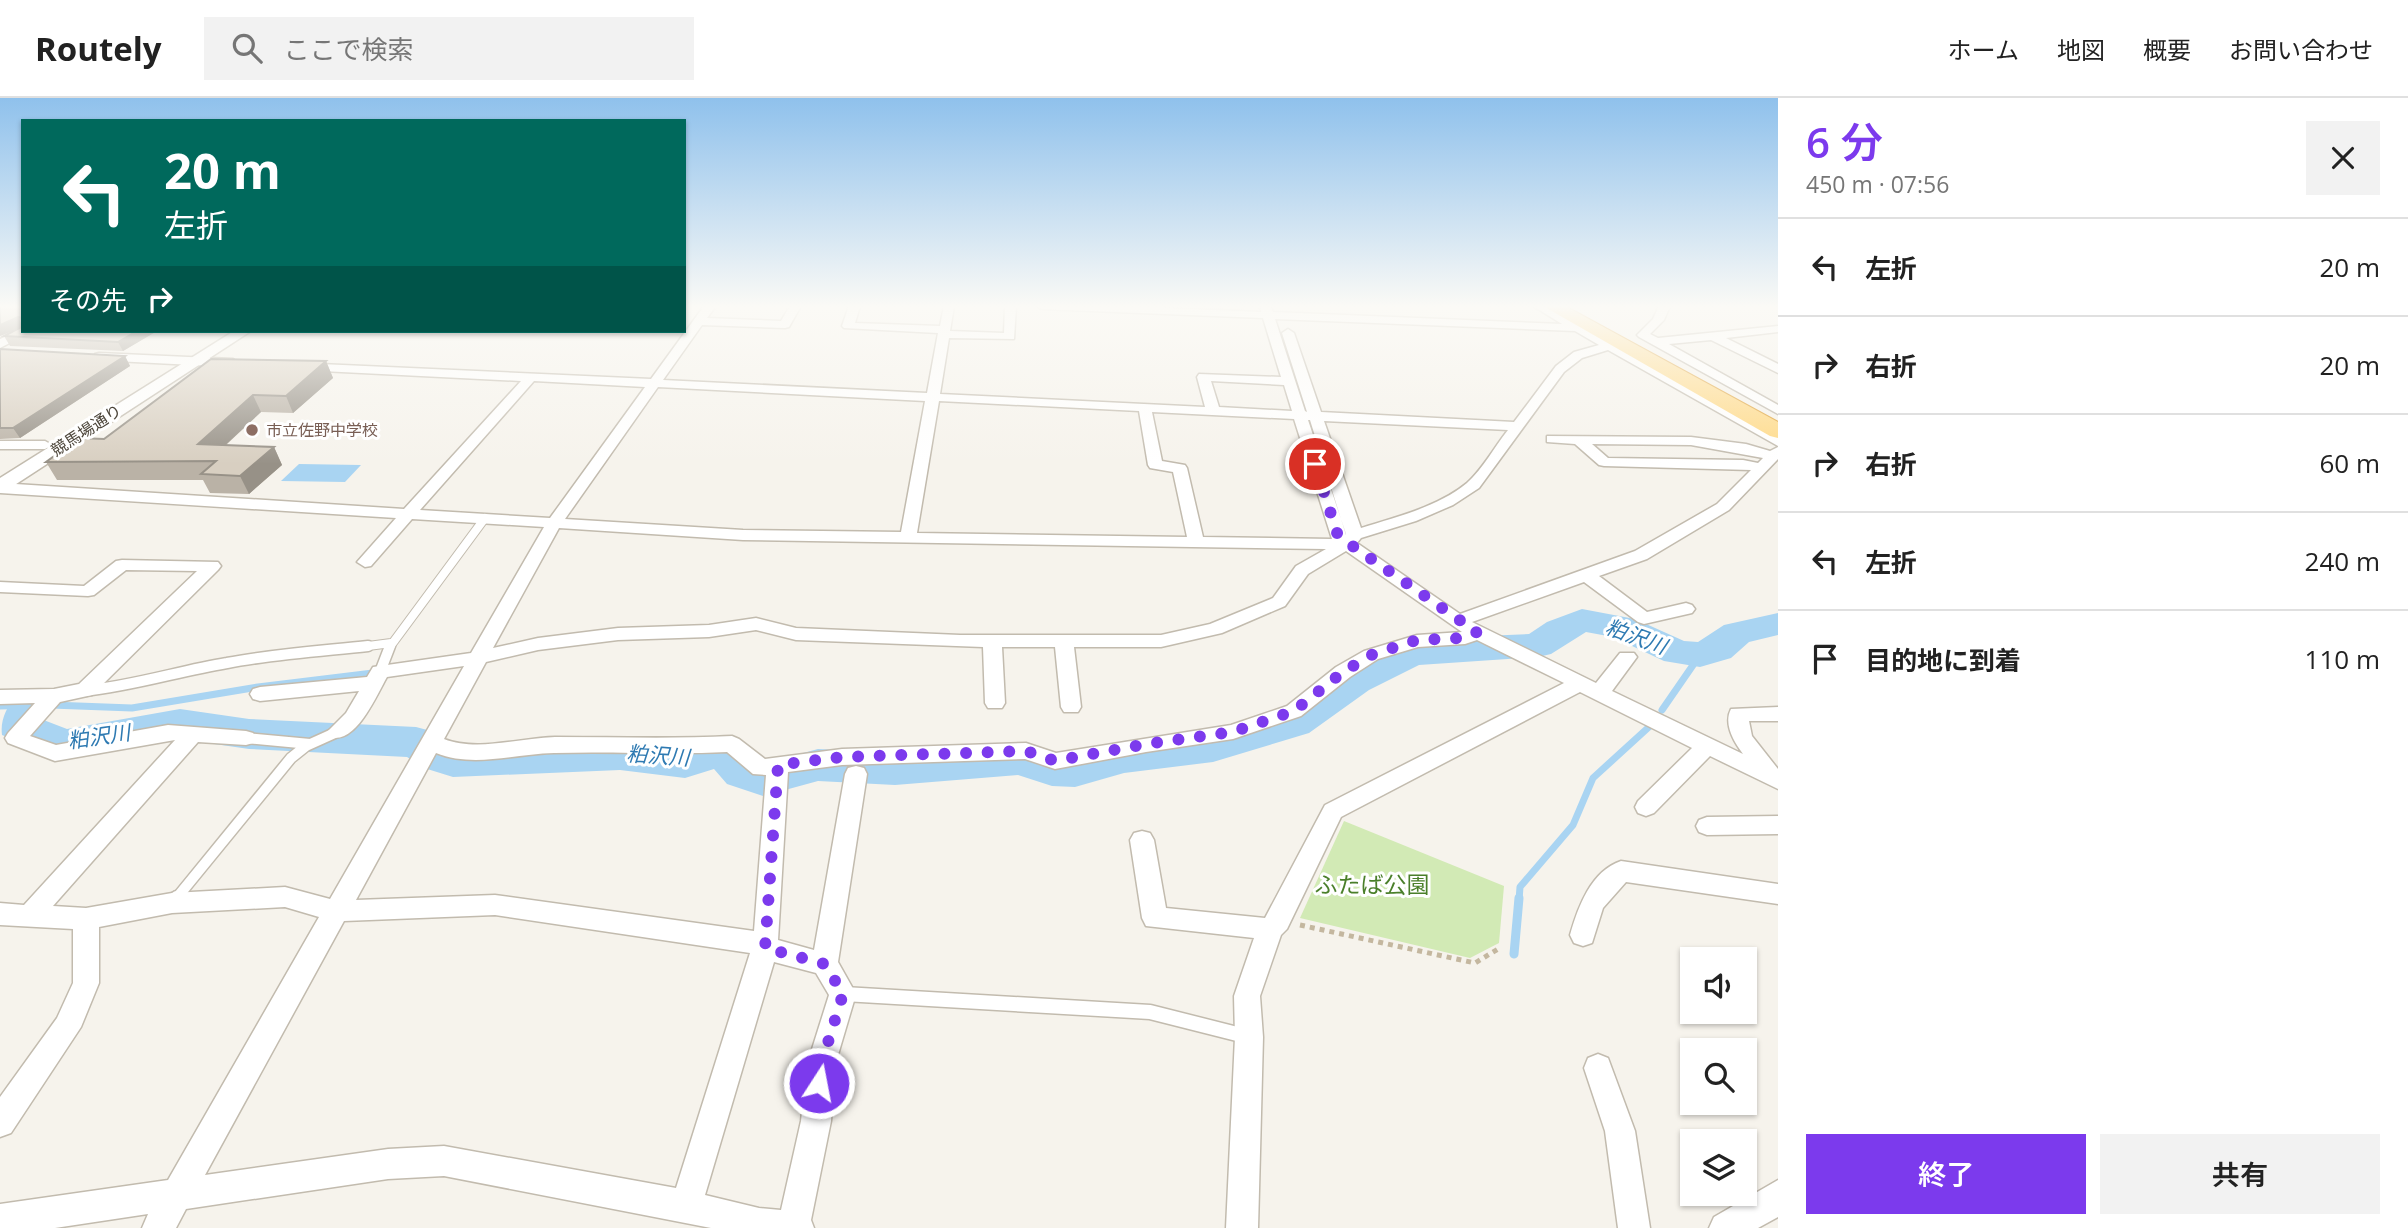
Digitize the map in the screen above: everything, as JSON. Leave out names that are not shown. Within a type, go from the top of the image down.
[{"type":"highway","points":[[1655,359],[1778,420]]},
{"type":"highway","points":[[1666,359],[1727,396],[1778,432]]},
{"type":"street","points":[[134,359],[248,363]]},
{"type":"street","name":"競馬場通り","points":[[0,473],[181,359]]},
{"type":"street","name":"競馬場通り","points":[[0,487],[200,359]]},
{"type":"street","points":[[158,1228],[554,523],[672,359]]},
{"type":"street","points":[[908,536],[940,359]]},
{"type":"street","points":[[1284,359],[1289,381],[1309,417]]},
{"type":"street","points":[[1289,359],[1309,417],[1338,536],[1351,540],[1458,621],[1477,632],[1708,745],[1773,772]]},
{"type":"street","points":[[260,694],[377,678],[564,641],[618,634],[709,631],[756,624],[796,634],[992,641],[1161,641],[1215,629],[1279,602],[1302,570],[1326,553],[1351,540],[1447,502],[1474,485],[1567,359]]},
{"type":"street","points":[[1629,359],[1776,450]]},
{"type":"street","points":[[1686,359],[1778,410]]},
{"type":"street","points":[[1757,359],[1778,369]]},
{"type":"street","points":[[288,365],[1517,426]]},
{"type":"street","points":[[365,562],[531,377]]},
{"type":"street","points":[[1213,411],[1203,377],[1289,381]]},
{"type":"street","points":[[1145,408],[1155,465],[1180,468],[1196,542]]},
{"type":"street","points":[[1552,439],[1676,440],[1776,450]]},
{"type":"street","points":[[1578,439],[1604,462],[1743,464],[1759,468]]},
{"type":"street","points":[[0,445],[45,445]]},
{"type":"street","points":[[1458,621],[1642,555],[1723,507],[1776,450]]},
{"type":"street","points":[[0,487],[743,535],[1196,542],[1351,540]]},
{"type":"street","points":[[0,587],[88,591],[122,565],[212,565],[85,690],[54,696],[0,697]]},
{"type":"street","points":[[1586,575],[1637,619],[1686,609]]},
{"type":"street","points":[[430,742],[458,753],[553,745],[674,747],[733,744],[761,768],[842,757],[1026,751],[1055,761],[1146,744],[1233,732],[1294,711],[1343,672],[1371,655],[1417,640],[1465,638],[1477,632]]},
{"type":"street","points":[[992,641],[995,703]]},
{"type":"street","points":[[1064,641],[1070,707]]},
{"type":"street","points":[[1242,1228],[1249,1037],[1247,996],[1274,925],[1333,811],[1590,688],[1627,657]]},
{"type":"street","points":[[337,732],[353,718],[377,678]]},
{"type":"street","points":[[54,696],[39,710],[32,723],[15,738],[55,753],[168,732],[246,738]]},
{"type":"street","points":[[1773,772],[1742,737],[1738,713],[1778,713]]},
{"type":"street","points":[[29,916],[194,733]]},
{"type":"street","points":[[1646,807],[1708,745]]},
{"type":"street","points":[[686,1206],[765,948],[778,765]]},
{"type":"street","points":[[0,1220],[388,1164],[444,1161],[686,1206],[758,1226],[795,1227],[816,1121],[821,1065],[843,994],[825,964],[856,774]]},
{"type":"street","points":[[1707,826],[1778,825]]},
{"type":"street","points":[[1142,840],[1155,918],[1274,925]]},
{"type":"street","points":[[1583,935],[1592,903],[1621,871],[1778,894]]},
{"type":"street","points":[[0,914],[86,919],[172,903],[285,897],[336,911],[495,905],[748,940],[765,948],[825,964]]},
{"type":"street","points":[[0,1122],[68,1027],[86,983],[86,919]]},
{"type":"street","points":[[1598,1068],[1620,1131],[1634,1228]]},
{"type":"street","points":[[1725,1228],[1772,1203],[1778,1196]]},
{"type":"lane","points":[[377,678],[391,643],[485,518]]},
{"type":"lane","points":[[77,691],[126,688],[173,673],[231,662],[391,643]]},
{"type":"lane","points":[[172,903],[216,853],[291,758],[310,744],[337,732]]},
{"type":"lane","points":[[246,738],[310,744]]},
{"type":"lane","points":[[843,994],[1150,1012],[1249,1037]]},
{"type":"path","points":[[1274,925],[1475,963],[1498,948]]},
{"type":"green space","name":"ふたば公園","points":[[1344,821],[1504,886],[1499,943],[1470,958],[1300,918]]},
{"type":"water","points":[[299,464],[361,465],[345,482],[281,481]]},
{"type":"building","points":[[0,359],[121,359],[13,428],[0,428]]},
{"type":"building","points":[[211,359],[326,361],[286,396],[253,395],[198,444],[274,447],[240,476],[201,474],[216,461],[46,462],[79,438],[104,439]]},
{"type":"waterway","name":"粕沢川","points":[[30,704],[17,725],[64,745],[180,724],[249,734],[416,742],[439,757],[453,761],[620,754],[685,762],[710,754],[724,753],[742,773],[763,780],[818,765],[895,769],[1019,759],[1052,770],[1075,771],[1124,757],[1213,747],[1294,723],[1355,681],[1408,655],[1433,650],[1478,650],[1538,645],[1560,630],[1582,620],[1622,627],[1677,652],[1700,655],[1718,649],[1737,633],[1778,624]]},
{"type":"waterway","points":[[1662,710],[1700,655]]},
{"type":"waterway","points":[[51,705],[132,708],[258,687],[373,673]]},
{"type":"waterway","points":[[0,706],[40,705]]},
{"type":"waterway","points":[[1519,900],[1520,887],[1573,825],[1593,778],[1650,726]]},
{"type":"waterway","points":[[1514,954],[1519,898]]},
{"type":"place","name":"市立佐野中学校","points":[[252,430]]},
{"type":"route","points":[[819,1083],[821,1065],[843,994],[825,964],[765,948],[778,765],[842,757],[1026,751],[1055,761],[1096,752],[1233,732],[1294,711],[1343,672],[1371,655],[1417,640],[1465,638],[1477,632],[1338,536],[1315,464]]}]
